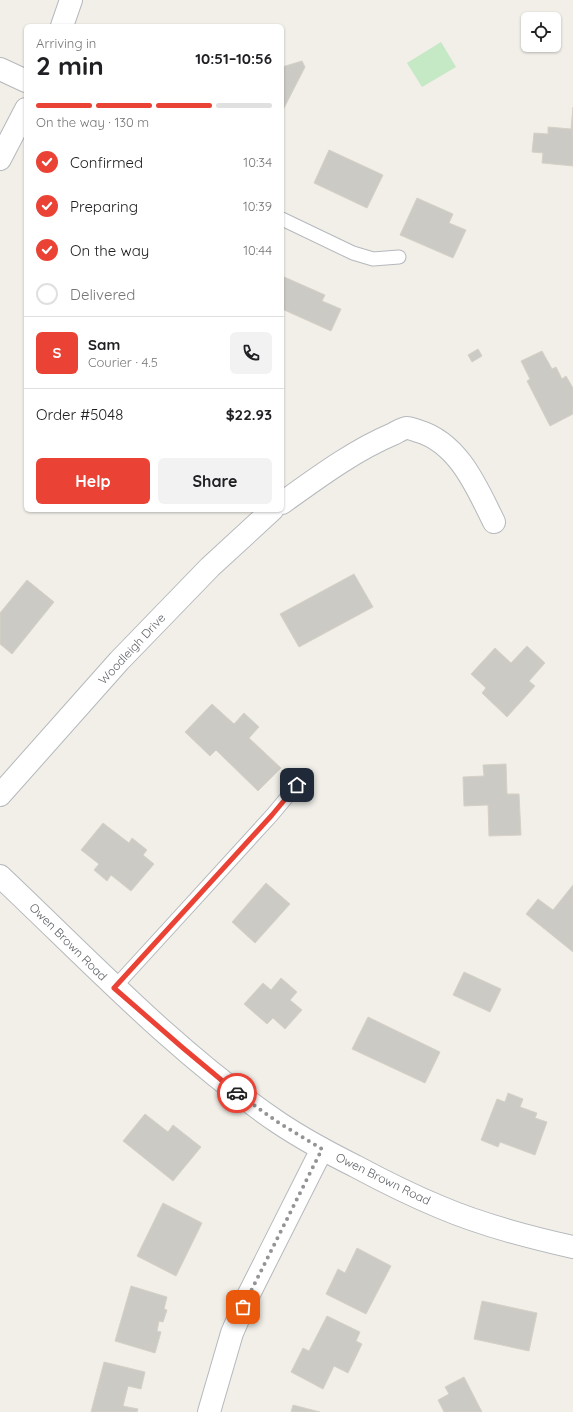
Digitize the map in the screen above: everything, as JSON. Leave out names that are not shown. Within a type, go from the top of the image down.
[{"type":"street","points":[[63,24],[71,0]]},
{"type":"street","points":[[0,69],[24,80]]},
{"type":"street","points":[[0,159],[24,113]]},
{"type":"street","points":[[284,502],[315,479],[374,442],[406,428],[428,434],[445,445],[462,463],[476,486],[494,522]]},
{"type":"street","name":"Woodleigh Drive","points":[[0,795],[119,661],[210,567],[270,512]]},
{"type":"street","name":"Owen Brown Road","points":[[0,876],[72,944],[114,988],[235,1091],[279,1123],[322,1149],[390,1185],[440,1207],[489,1225],[573,1248]]},
{"type":"street","points":[[209,1412],[232,1333],[248,1294],[322,1149]]},
{"type":"lane","points":[[284,220],[353,253],[373,259],[399,257]]},
{"type":"lane","points":[[114,988],[272,815],[297,785]]},
{"type":"green space","points":[[441,42],[456,67],[422,87],[407,63]]},
{"type":"building","points":[[302,61],[305,67],[284,108],[284,66]]},
{"type":"building","points":[[573,107],[573,166],[542,163],[543,153],[532,152],[534,133],[548,134],[548,127],[571,129]]},
{"type":"building","points":[[329,150],[383,175],[367,208],[314,183]]},
{"type":"building","points":[[417,198],[453,214],[449,223],[466,230],[453,258],[400,235]]},
{"type":"building","points":[[284,277],[325,295],[322,301],[341,309],[331,331],[284,310]]},
{"type":"building","points":[[478,349],[482,356],[472,362],[468,355]]},
{"type":"building","points":[[542,351],[552,369],[556,367],[562,379],[566,376],[573,388],[573,414],[550,426],[527,381],[530,379],[521,361]]},
{"type":"building","points":[[354,574],[373,607],[299,647],[280,614]]},
{"type":"building","points":[[27,580],[54,602],[12,654],[0,644],[0,613]]},
{"type":"building","points":[[527,646],[545,663],[529,681],[535,686],[507,717],[482,693],[486,688],[471,674],[495,648],[511,663]]},
{"type":"building","points":[[212,704],[234,724],[244,713],[259,727],[249,738],[281,768],[258,791],[216,750],[210,756],[185,732]]},
{"type":"building","points":[[506,764],[507,794],[519,794],[521,835],[489,836],[488,805],[464,806],[463,777],[484,776],[483,765]]},
{"type":"building","points":[[103,823],[129,843],[132,838],[147,850],[143,855],[154,864],[131,891],[111,875],[107,881],[94,870],[99,864],[81,850]]},
{"type":"building","points":[[266,883],[290,904],[255,943],[232,922]]},
{"type":"building","points":[[573,885],[573,952],[526,914],[538,899],[553,910]]},
{"type":"building","points":[[464,972],[501,989],[490,1012],[453,995]]},
{"type":"building","points":[[281,978],[297,992],[290,1000],[302,1010],[285,1029],[273,1018],[267,1024],[244,1004],[263,983],[271,990]]},
{"type":"building","points":[[368,1017],[440,1052],[425,1083],[352,1049]]},
{"type":"building","points":[[508,1093],[523,1099],[520,1107],[537,1113],[535,1118],[547,1122],[535,1155],[500,1142],[498,1147],[481,1140],[497,1099],[505,1102]]},
{"type":"building","points":[[145,1114],[168,1132],[173,1125],[201,1147],[173,1181],[123,1141]]},
{"type":"building","points":[[163,1203],[202,1223],[176,1276],[137,1256]]},
{"type":"building","points":[[357,1248],[391,1266],[366,1314],[326,1294],[338,1269],[345,1273]]},
{"type":"building","points":[[131,1286],[167,1297],[164,1309],[167,1310],[163,1322],[159,1321],[157,1331],[161,1332],[155,1353],[115,1341]]},
{"type":"building","points":[[482,1301],[537,1313],[529,1351],[474,1339]]},
{"type":"building","points":[[327,1316],[360,1332],[356,1341],[362,1344],[348,1373],[334,1366],[323,1389],[291,1372],[303,1348],[309,1351]]},
{"type":"building","points":[[104,1362],[145,1372],[141,1389],[128,1386],[123,1406],[138,1409],[137,1412],[91,1412]]},
{"type":"building","points":[[464,1377],[482,1412],[444,1412],[438,1400],[449,1394],[445,1387]]},
{"type":"building","points":[[293,1405],[320,1412],[291,1412]]},
{"type":"way so far","points":[[237,1093],[279,1123],[322,1149],[248,1294],[243,1307]]},
{"type":"route","points":[[237,1093],[114,988],[272,815],[297,785]]}]
